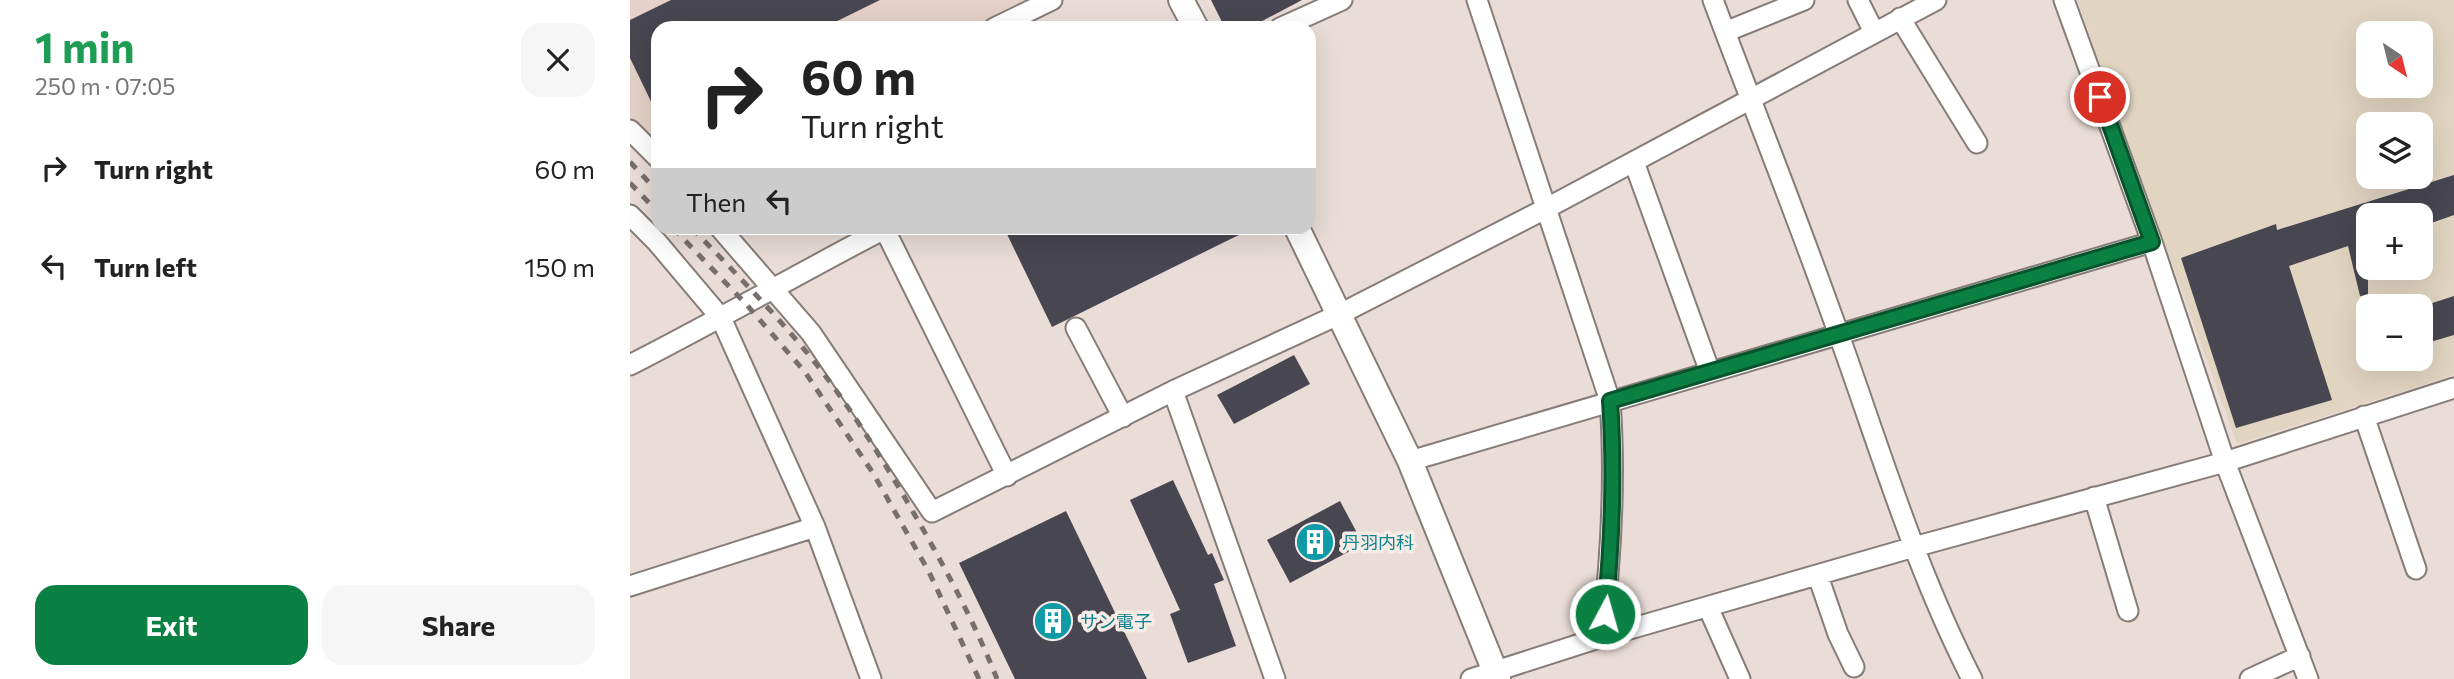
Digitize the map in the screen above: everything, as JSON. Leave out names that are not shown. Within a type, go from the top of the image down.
[{"type":"street","points":[[1008,21],[1052,0]]},
{"type":"street","points":[[1181,0],[1192,21]]},
{"type":"street","points":[[1296,21],[1342,0]]},
{"type":"street","points":[[1477,0],[1610,401],[1614,448],[1612,546],[1602,637]]},
{"type":"street","points":[[1713,0],[1839,333],[1914,547],[1949,635],[1972,679]]},
{"type":"street","points":[[1725,32],[1804,0]]},
{"type":"street","points":[[1858,0],[1874,32]]},
{"type":"street","points":[[726,235],[818,343],[932,513],[1173,391],[1340,314],[1547,208],[1936,0]]},
{"type":"street","points":[[2064,0],[2152,242],[2225,462],[2308,679]]},
{"type":"street","points":[[1900,18],[1977,143]]},
{"type":"street","points":[[630,130],[651,152]]},
{"type":"street","points":[[1634,162],[1710,372]]},
{"type":"street","points":[[630,215],[656,241],[721,318],[815,527],[871,679]]},
{"type":"street","points":[[630,365],[872,235]]},
{"type":"street","points":[[888,235],[1007,476]]},
{"type":"street","points":[[1300,235],[1410,461],[1497,675]]},
{"type":"street","points":[[1410,461],[2152,242]]},
{"type":"street","points":[[1076,328],[1123,417]]},
{"type":"street","points":[[1471,679],[1497,675],[1602,637],[1914,547],[2225,462],[2454,388]]},
{"type":"street","points":[[1173,391],[1275,679]]},
{"type":"street","points":[[2364,416],[2416,569]]},
{"type":"street","points":[[2094,497],[2128,611]]},
{"type":"street","points":[[630,586],[815,527]]},
{"type":"street","points":[[1818,576],[1838,634],[1854,667]]},
{"type":"street","points":[[1708,607],[1740,679]]},
{"type":"street","points":[[2250,679],[2300,656]]},
{"type":"shaded area","points":[[630,0],[1029,0],[986,21],[651,21],[651,137],[630,116]]},
{"type":"shaded area","points":[[2077,0],[2454,0],[2454,375],[2237,444]]},
{"type":"building","points":[[671,0],[880,0],[837,21],[651,21],[651,102],[630,58],[630,20]]},
{"type":"building","points":[[1211,0],[1302,0],[1262,21],[1222,21]]},
{"type":"building","points":[[2454,175],[2454,215],[2433,222],[2433,203],[2364,203],[2409,189],[2433,189],[2433,182]]},
{"type":"building","points":[[2356,205],[2356,279],[2348,246],[2289,266],[2332,400],[2236,428],[2181,258],[2276,224],[2277,230]]},
{"type":"building","points":[[1007,235],[1239,235],[1052,327]]},
{"type":"building","points":[[2356,280],[2368,280],[2368,294],[2360,294]]},
{"type":"building","points":[[2454,296],[2454,335],[2433,341],[2433,303]]},
{"type":"building","points":[[1294,355],[1310,384],[1234,424],[1217,395]]},
{"type":"building","points":[[1173,480],[1208,555],[1212,553],[1224,580],[1214,584],[1236,646],[1188,663],[1170,614],[1180,610],[1130,500]]},
{"type":"building","name":"丹羽内科","points":[[1340,501],[1363,544],[1290,583],[1267,540]]},
{"type":"building","name":"サン電子","points":[[1066,511],[1147,679],[1015,679],[959,563]]},
{"type":"railway","points":[[630,162],[651,184]]},
{"type":"railway","points":[[630,183],[651,205]]},
{"type":"railway","points":[[680,235],[746,304],[805,372],[873,473],[929,572],[979,679]]},
{"type":"railway","points":[[699,235],[798,342],[855,418],[944,567],[997,679]]},
{"type":"place","name":"丹羽内科","points":[[1315,542]]},
{"type":"place","name":"サン電子","points":[[1053,621]]},
{"type":"route","points":[[1605,614],[1612,546],[1614,448],[1610,401],[2152,242],[2100,97]]}]
